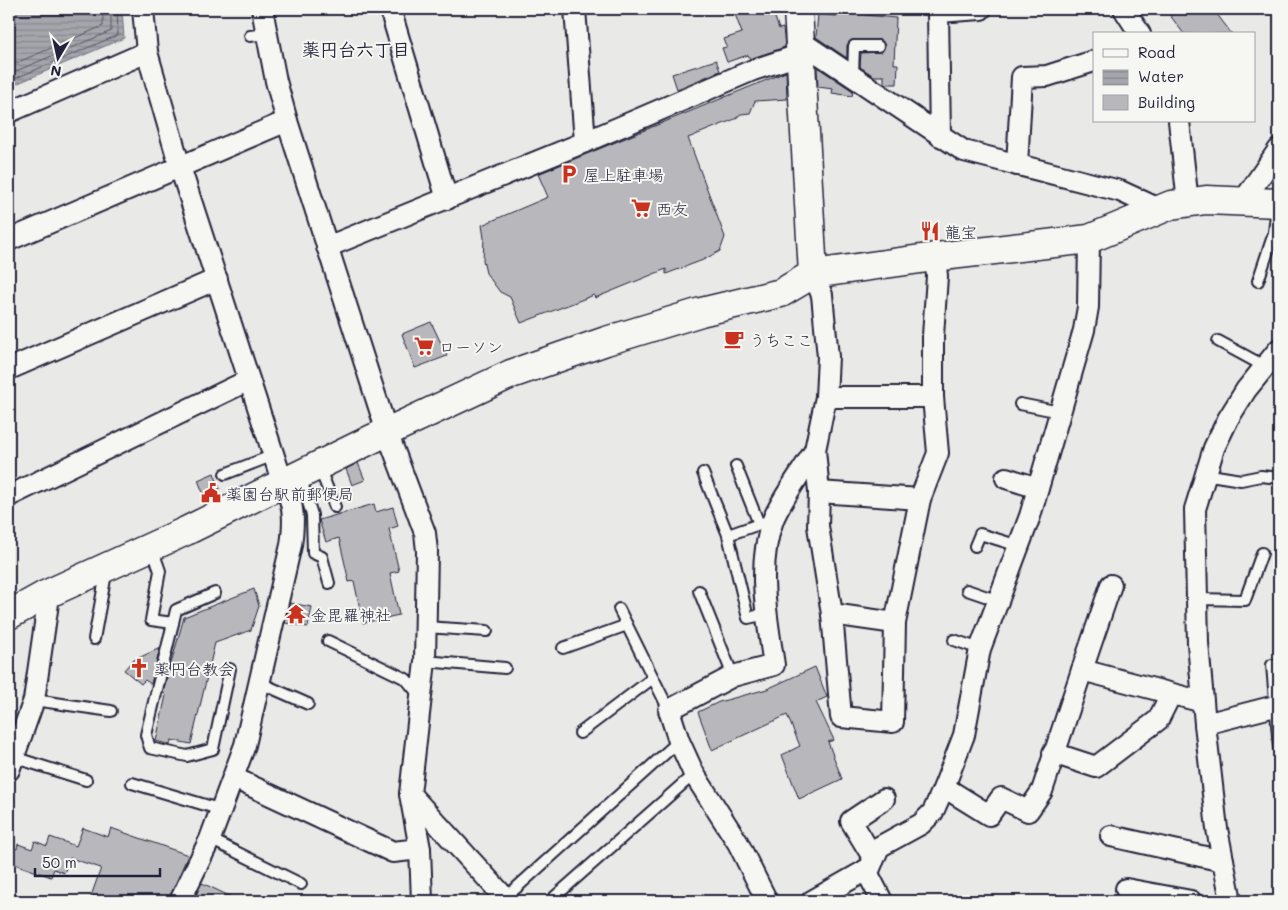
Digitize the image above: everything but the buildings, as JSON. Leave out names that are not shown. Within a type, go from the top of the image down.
[{"type":"street","points":[[143,9],[147,52],[180,167],[274,455],[300,475]]},
{"type":"street","points":[[262,9],[258,35],[387,432],[425,533],[427,551],[425,660],[410,794],[420,849],[423,900]]},
{"type":"street","points":[[390,9],[447,199]]},
{"type":"street","points":[[575,9],[585,142]]},
{"type":"street","points":[[798,9],[813,274],[822,295],[828,357],[826,397],[815,450],[819,492],[818,526],[832,614],[841,717],[893,722],[895,623],[920,499],[938,453],[933,397],[933,336],[937,276],[935,256]]},
{"type":"street","points":[[940,136],[938,12],[981,9]]},
{"type":"street","points":[[1124,9],[1139,32]]},
{"type":"street","points":[[327,247],[585,142],[754,70],[801,47]]},
{"type":"street","points":[[801,47],[853,76],[964,151],[1120,191],[1159,209]]},
{"type":"street","points":[[9,112],[147,52]]},
{"type":"street","points":[[1017,165],[1022,77],[1047,76],[1093,61]]},
{"type":"street","points":[[9,240],[180,167],[256,128],[287,121]]},
{"type":"street","points":[[1180,122],[1188,202]]},
{"type":"street","points":[[1244,200],[1279,149]]},
{"type":"street","points":[[10,611],[152,547],[387,432],[511,374],[701,312],[781,293],[813,274],[935,256],[1089,239],[1159,209],[1188,202],[1244,200],[1278,203]]},
{"type":"street","points":[[812,901],[870,864],[879,847],[921,824],[933,812],[944,787],[964,735],[980,649],[1019,546],[1038,488],[1084,330],[1088,307],[1089,239]]},
{"type":"street","points":[[9,369],[217,279]]},
{"type":"street","points":[[1230,901],[1205,724],[1198,643],[1194,509],[1204,474],[1228,419],[1246,390],[1279,350]]},
{"type":"street","points":[[9,496],[249,380]]},
{"type":"street","points":[[826,397],[933,397]]},
{"type":"street","points":[[767,901],[738,843],[694,774],[679,741],[670,710],[734,676],[774,666],[766,614],[764,564],[766,522],[815,450]]},
{"type":"street","points":[[180,901],[210,839],[245,745],[258,682],[292,545],[294,521],[289,493],[300,475]]},
{"type":"street","points":[[1006,478],[1038,488]]},
{"type":"street","points":[[819,492],[920,499]]},
{"type":"street","points":[[944,787],[989,815],[1001,798],[1028,811],[1042,791],[1053,753],[1111,585]]},
{"type":"street","points":[[11,763],[34,700],[48,604],[45,594]]},
{"type":"street","points":[[832,614],[895,623]]},
{"type":"street","points":[[1082,670],[1203,702]]},
{"type":"street","points":[[1053,753],[1096,767],[1158,720],[1171,694]]},
{"type":"street","points":[[1205,724],[1275,706]]},
{"type":"street","points":[[234,778],[393,852],[420,849]]},
{"type":"street","points":[[410,794],[506,900]]},
{"type":"street","points":[[882,901],[870,864],[851,821],[884,799]]},
{"type":"street","points":[[1111,836],[1223,861]]},
{"type":"street","points":[[1126,889],[1191,901]]},
{"type":"lane","points":[[853,76],[854,46],[878,46]]},
{"type":"lane","points":[[1258,282],[1274,233],[1278,203]]},
{"type":"lane","points":[[1218,341],[1264,366]]},
{"type":"lane","points":[[1020,404],[1060,412]]},
{"type":"lane","points":[[225,474],[274,455]]},
{"type":"lane","points":[[728,535],[766,522],[736,466]]},
{"type":"lane","points":[[703,473],[728,535],[748,618],[766,614]]},
{"type":"lane","points":[[1204,474],[1241,480],[1261,476],[1279,478]]},
{"type":"lane","points":[[300,475],[335,507]]},
{"type":"lane","points":[[300,475],[312,515],[313,553],[322,557],[329,583]]},
{"type":"lane","points":[[976,546],[980,534],[1019,546]]},
{"type":"lane","points":[[152,547],[160,571],[151,620],[173,623]]},
{"type":"lane","points":[[1197,599],[1245,600],[1262,553]]},
{"type":"lane","points":[[94,639],[105,579],[101,570]]},
{"type":"lane","points":[[967,590],[999,600]]},
{"type":"lane","points":[[699,591],[734,676]]},
{"type":"lane","points":[[215,593],[176,610],[146,735],[150,748],[187,756],[213,748],[230,669]]},
{"type":"lane","points":[[619,609],[670,710]]},
{"type":"lane","points":[[563,648],[627,625]]},
{"type":"lane","points":[[425,627],[487,631]]},
{"type":"lane","points":[[954,640],[980,649]]},
{"type":"lane","points":[[328,641],[406,679],[421,698]]},
{"type":"lane","points":[[425,660],[506,668]]},
{"type":"lane","points":[[1272,665],[1279,748]]},
{"type":"lane","points":[[580,733],[653,678]]},
{"type":"lane","points":[[258,682],[308,704]]},
{"type":"lane","points":[[34,700],[111,712]]},
{"type":"lane","points":[[506,900],[679,741]]},
{"type":"lane","points":[[11,763],[86,780]]},
{"type":"lane","points":[[550,901],[694,774]]},
{"type":"lane","points":[[132,783],[222,810]]},
{"type":"lane","points":[[210,839],[301,884]]},
{"type":"water","points":[[9,9],[122,9],[124,38],[9,87]]},
{"type":"place","name":"屋上駐車場","points":[[569,174]]},
{"type":"place","name":"西友","points":[[641,208]]},
{"type":"place","name":"龍宝","points":[[930,231]]},
{"type":"place","name":"うちここ","points":[[734,339]]},
{"type":"place","name":"ローソン","points":[[424,346]]},
{"type":"place","name":"薬園台駅前郵便局","points":[[211,493]]},
{"type":"place","name":"金毘羅神社","points":[[296,614]]},
{"type":"place","name":"薬円台教会","points":[[139,668]]},
{"type":"district","name":"薬円台六丁目","points":[[356,49]]}]
